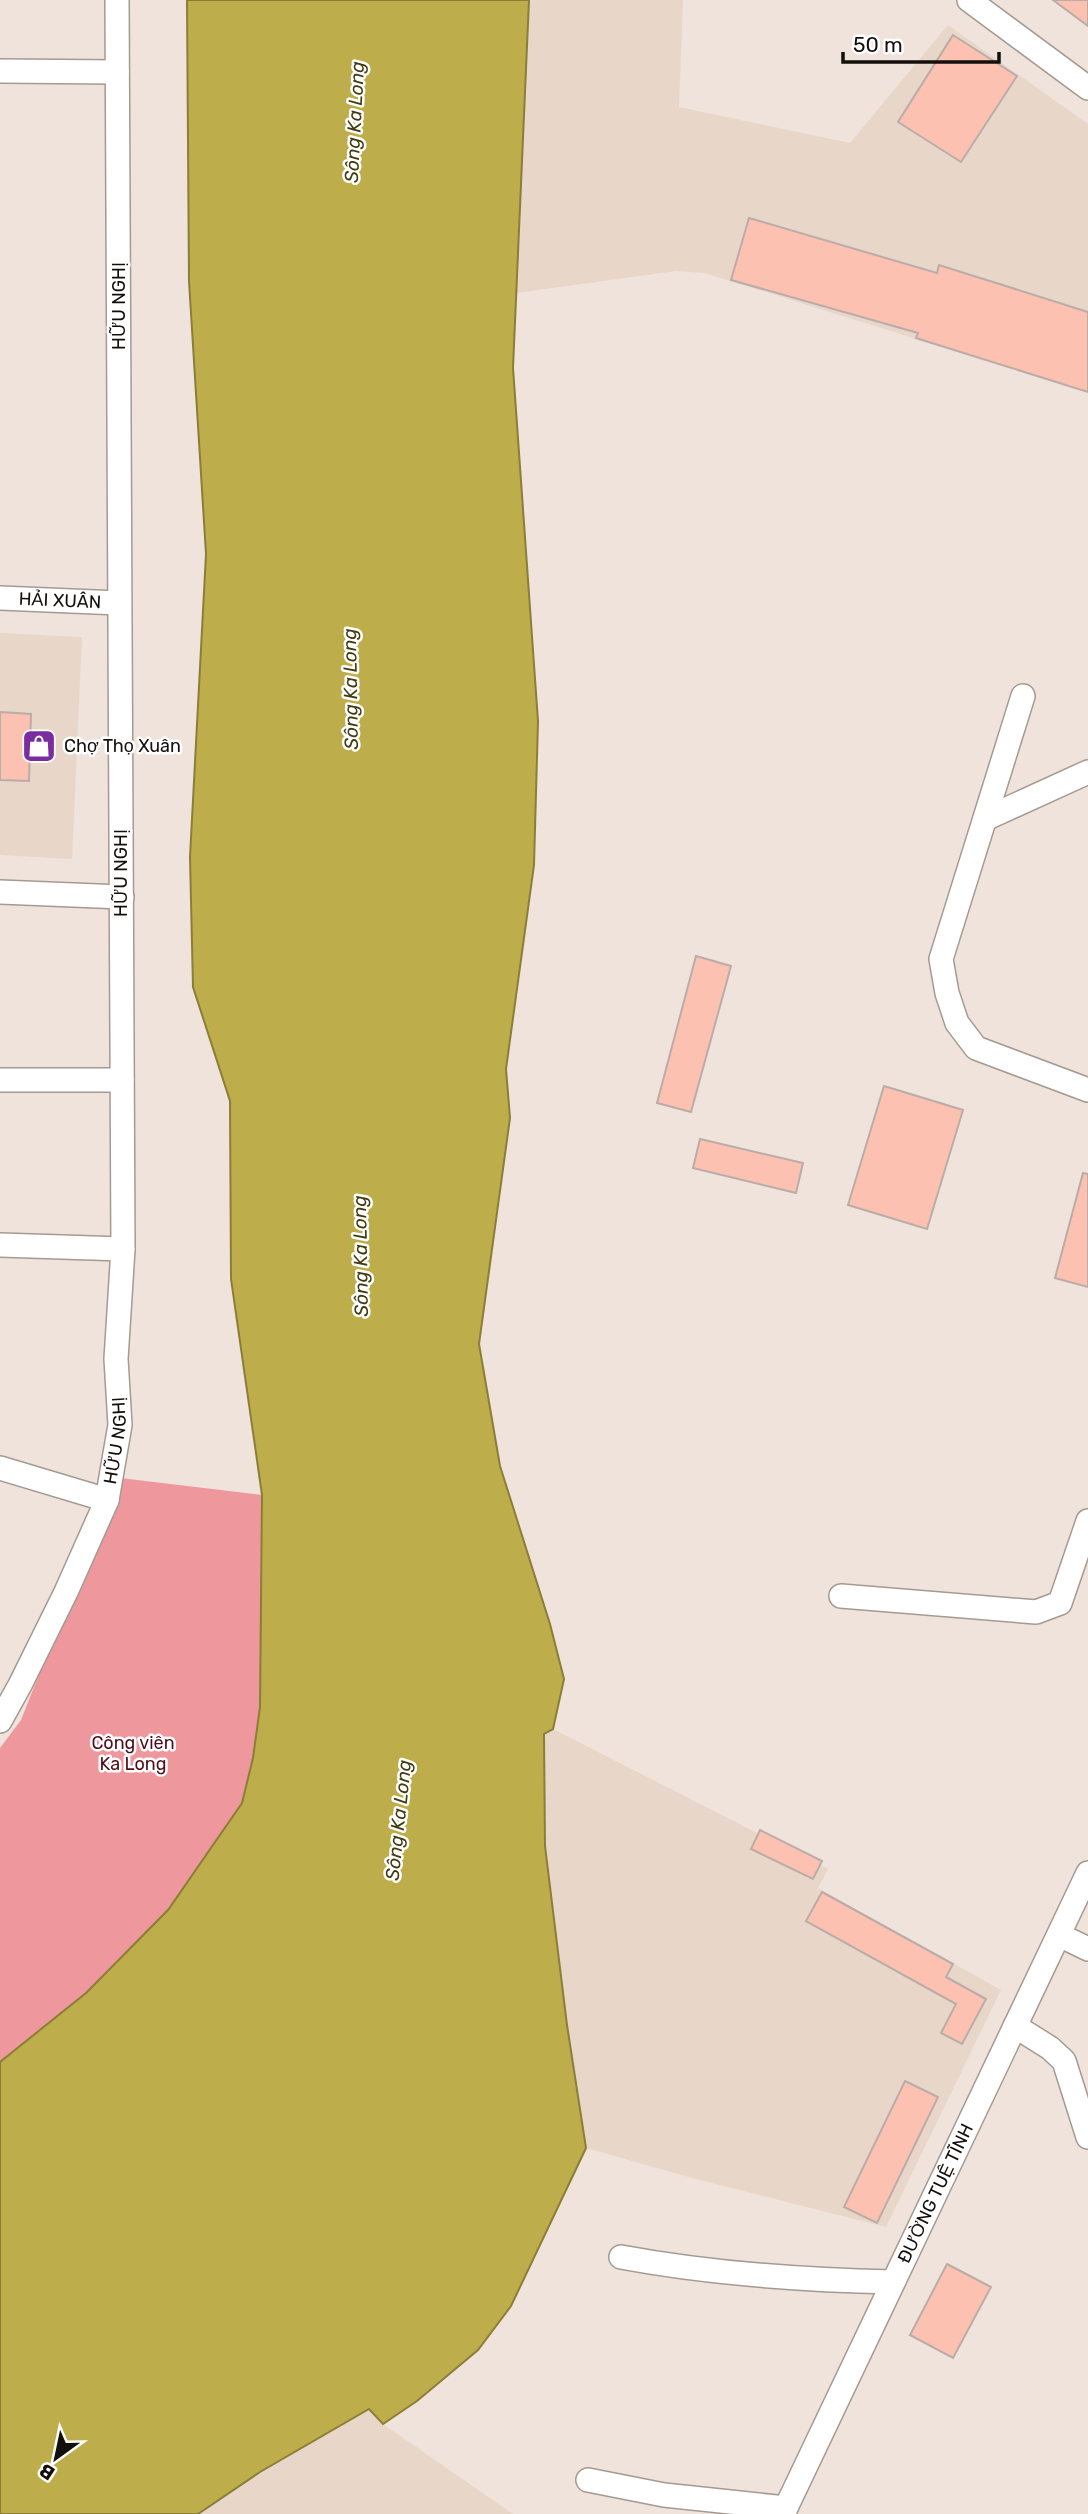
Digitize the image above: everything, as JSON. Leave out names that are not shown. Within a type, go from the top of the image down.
[{"type":"street","name":"HỮU NGHỊ","points":[[0,1721],[66,1592],[107,1500],[120,1424],[116,1359],[123,1249],[117,0]]},
{"type":"street","points":[[969,0],[1088,88]]},
{"type":"street","points":[[0,71],[117,72]]},
{"type":"street","name":"HẢI XUÂN","points":[[0,598],[119,603]]},
{"type":"street","points":[[1023,695],[941,959],[947,993],[957,1023],[976,1048],[1088,1090]]},
{"type":"street","points":[[985,819],[1088,772]]},
{"type":"street","points":[[0,892],[121,897]]},
{"type":"street","points":[[0,1080],[122,1080]]},
{"type":"street","points":[[0,1245],[123,1249]]},
{"type":"street","points":[[0,1468],[107,1500]]},
{"type":"street","points":[[841,1596],[1036,1612],[1060,1603],[1088,1521]]},
{"type":"street","name":"ĐƯỜNG TUỆ TĨNH","points":[[785,2511],[1088,1873]]},
{"type":"street","points":[[1059,1935],[1088,1949]]},
{"type":"street","points":[[1015,2026],[1050,2048],[1064,2061],[1088,2137]]},
{"type":"street","points":[[621,2257],[683,2268],[794,2280],[893,2282]]},
{"type":"street","points":[[588,2480],[664,2495],[785,2511]]},
{"type":"shaded area","points":[[529,0],[683,0],[679,107],[850,143],[948,25],[1088,124],[1088,393],[705,273],[676,271],[516,293]]},
{"type":"shaded area","name":"Chợ Thọ Xuân","points":[[0,633],[82,637],[72,859],[0,855]]},
{"type":"shaded area","points":[[553,1729],[828,1869],[818,1888],[1001,1990],[886,2227],[586,2148],[567,2025],[545,1846],[544,1734]]},
{"type":"shaded area","points":[[369,2408],[383,2424],[513,2514],[198,2514],[260,2472]]},
{"type":"green space","name":"Công viên Ka Long","points":[[112,1477],[262,1495],[260,1707],[253,1758],[242,1803],[168,1910],[86,1993],[0,2062],[0,1748],[21,1720],[70,1596]]},
{"type":"water","name":"Sông Ka Long","points":[[187,0],[529,0],[513,368],[538,721],[534,865],[506,1069],[510,1118],[479,1344],[500,1466],[550,1624],[564,1679],[553,1729],[544,1734],[545,1846],[567,2025],[586,2148],[511,2306],[478,2350],[417,2401],[383,2424],[369,2409],[260,2472],[198,2514],[0,2514],[0,2062],[86,1993],[168,1910],[242,1803],[253,1758],[260,1707],[262,1495],[231,1279],[230,1101],[193,987],[190,857],[206,554],[189,281]]},
{"type":"building","points":[[1053,0],[1088,0],[1088,26]]},
{"type":"building","points":[[953,35],[1017,76],[961,162],[898,122]]},
{"type":"building","points":[[749,218],[937,273],[939,265],[1088,312],[1088,392],[916,338],[918,333],[731,280]]},
{"type":"building","points":[[0,712],[31,714],[29,781],[0,780]]},
{"type":"building","points":[[696,956],[731,966],[691,1112],[657,1103]]},
{"type":"building","points":[[884,1086],[963,1110],[927,1229],[848,1205]]},
{"type":"building","points":[[700,1139],[803,1163],[796,1193],[693,1168]]},
{"type":"building","points":[[1083,1173],[1088,1174],[1088,1287],[1055,1278]]},
{"type":"building","points":[[760,1830],[822,1861],[813,1879],[751,1849]]},
{"type":"building","points":[[822,1892],[953,1964],[946,1977],[986,1999],[962,2044],[941,2033],[956,2004],[806,1921]]},
{"type":"building","points":[[905,2081],[938,2097],[877,2223],[844,2207]]},
{"type":"building","points":[[947,2264],[991,2287],[953,2358],[910,2335]]},
{"type":"place","name":"Chợ Thọ Xuân","points":[[39,746]]}]
